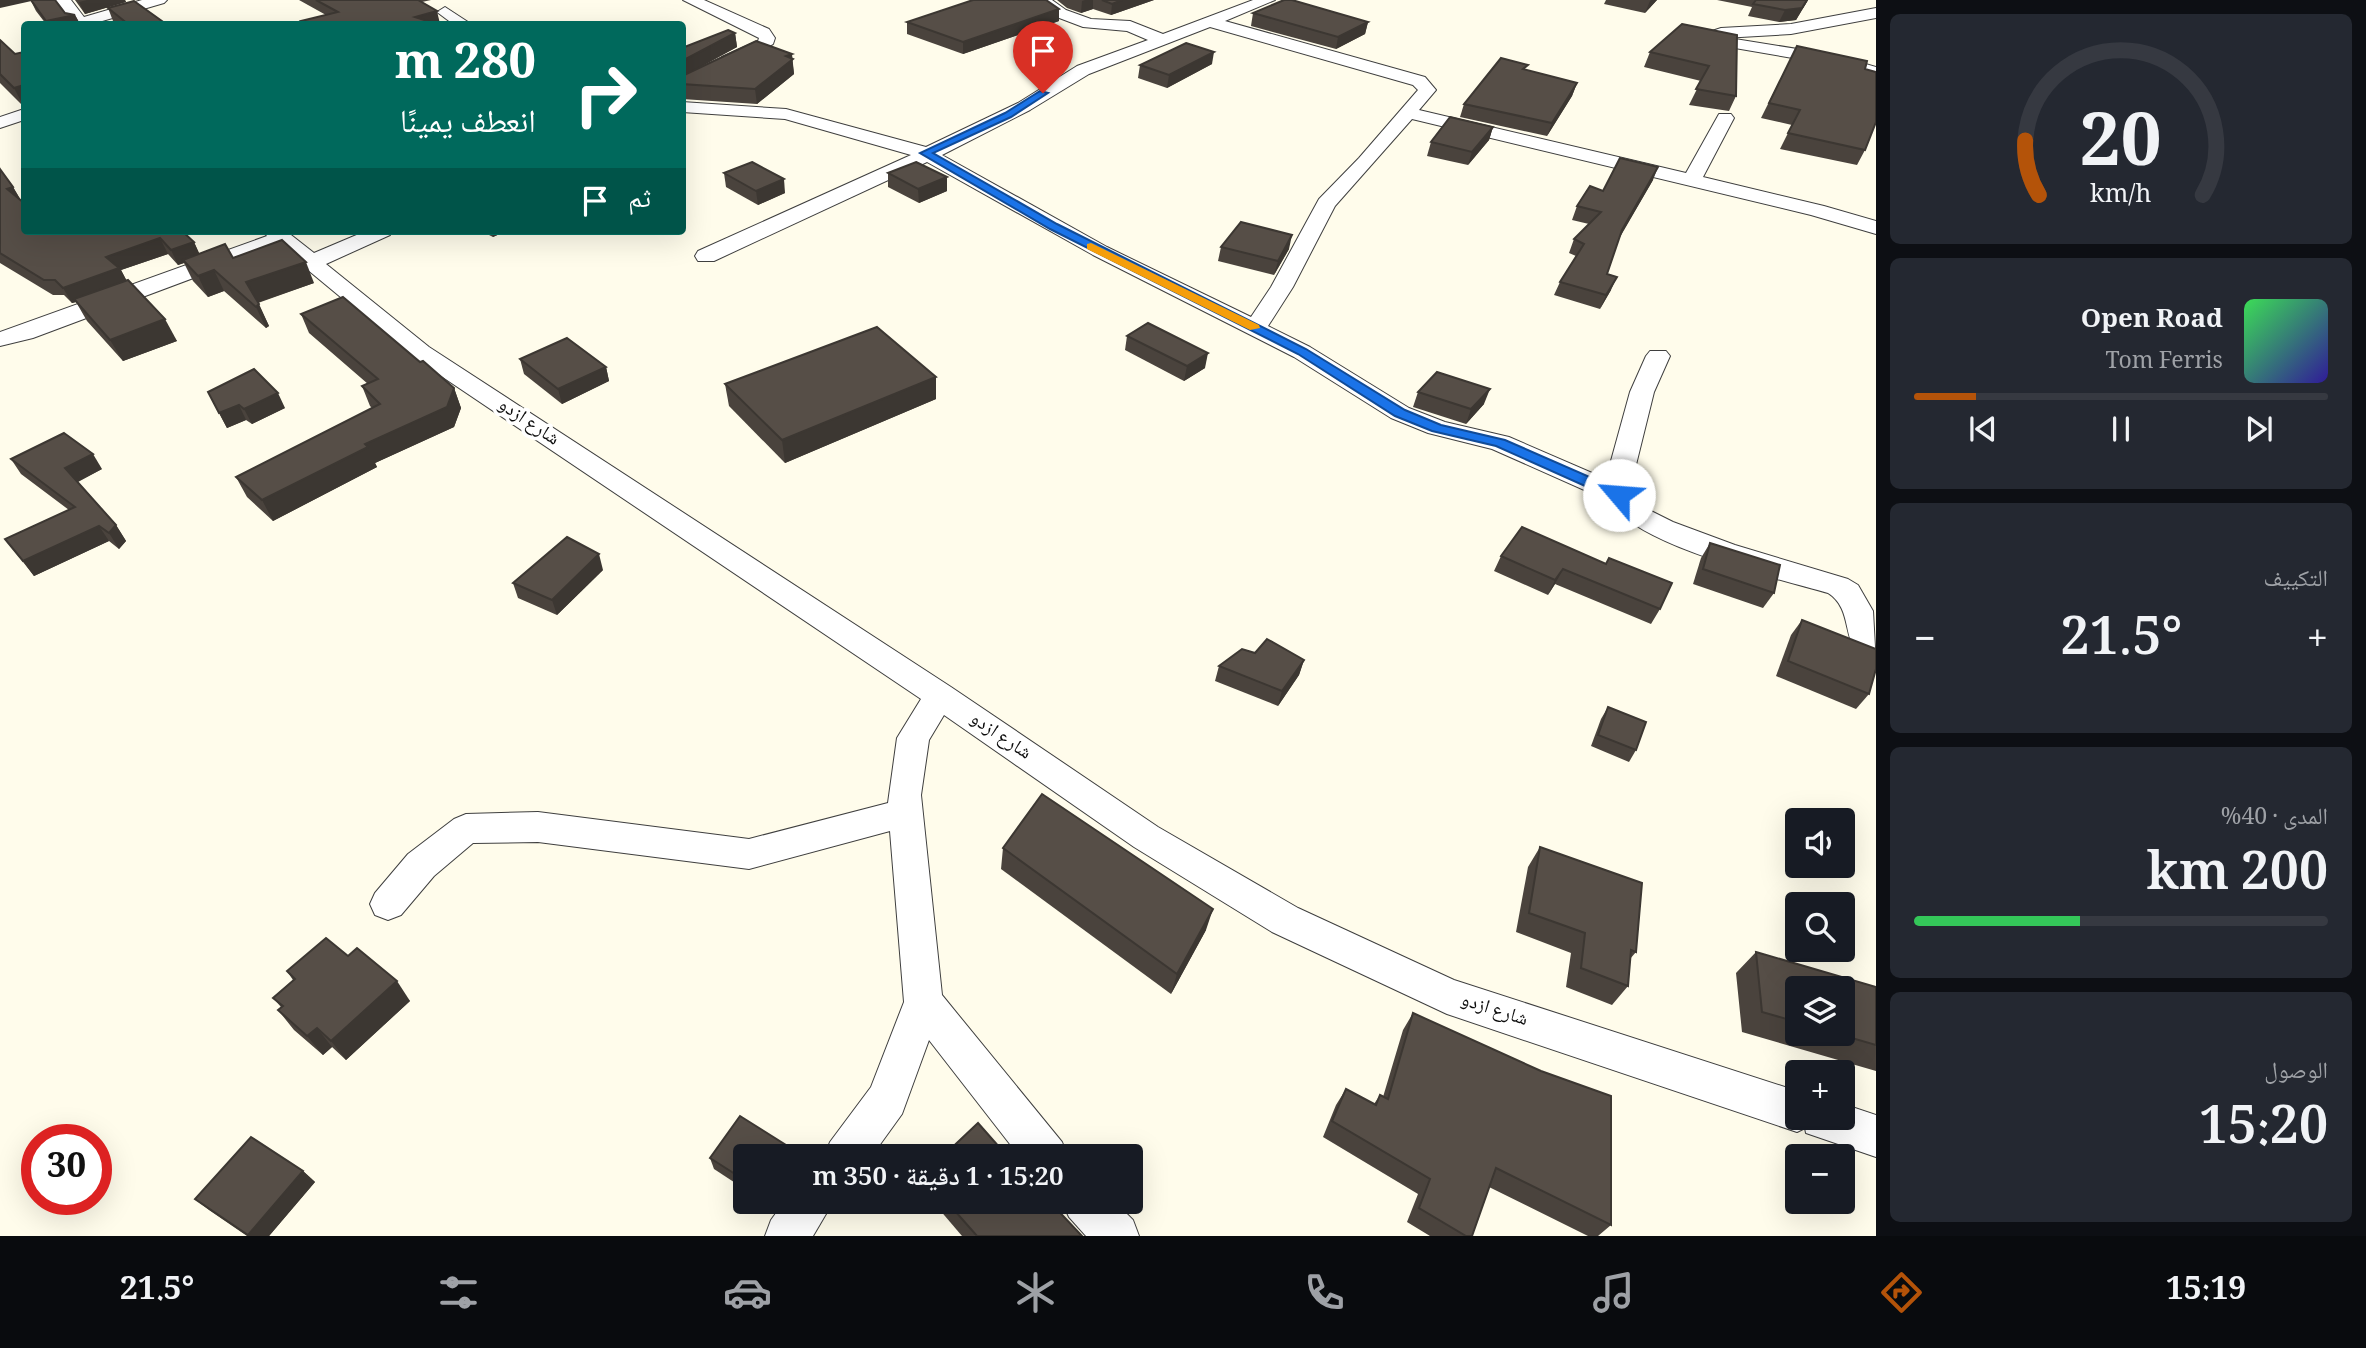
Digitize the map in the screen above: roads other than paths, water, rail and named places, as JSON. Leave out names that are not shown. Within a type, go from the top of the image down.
[{"type":"street","points":[[63,0],[79,21]]},
{"type":"street","points":[[91,21],[159,0]]},
{"type":"street","points":[[691,0],[767,37],[765,44],[712,70]]},
{"type":"street","points":[[706,256],[862,186],[1028,105],[1059,82],[1083,70],[1267,0]]},
{"type":"street","points":[[1046,3],[1060,13],[1088,24],[1130,26],[1163,40]]},
{"type":"street","points":[[445,12],[458,21]]},
{"type":"street","points":[[1876,13],[1791,29],[1714,35],[1722,41],[1739,45],[1835,60],[1876,72]]},
{"type":"street","points":[[1210,22],[1419,81],[1427,90],[1326,202],[1282,287],[1255,328]]},
{"type":"street","points":[[686,107],[786,114],[925,153],[1030,214],[1302,352],[1400,413],[1437,428],[1500,443],[1619,495]]},
{"type":"street","points":[[1409,113],[1817,210],[1876,228]]},
{"type":"street","points":[[1692,180],[1725,118]]},
{"type":"street","points":[[0,339],[24,333],[274,235]]},
{"type":"street","name":"شارع ازدو","points":[[278,235],[421,352],[940,696],[1146,837],[1284,920],[1447,996],[1785,1107]]},
{"type":"street","points":[[312,262],[374,235]]},
{"type":"street","points":[[1658,356],[1642,392],[1618,485],[1619,495],[1626,506],[1669,532],[1838,586],[1852,596],[1858,607],[1863,637],[1869,650],[1876,654]]},
{"type":"street","points":[[855,1144],[887,1100],[923,1002],[904,795],[913,738],[940,696]]},
{"type":"street","points":[[388,904],[421,864],[466,829],[538,827],[749,854],[906,813]]},
{"type":"street","points":[[923,1002],[1038,1144]]},
{"type":"street","points":[[1855,1129],[1876,1136]]},
{"type":"street","points":[[786,1236],[802,1214]]},
{"type":"street","points":[[1096,1214],[1117,1236]]}]
